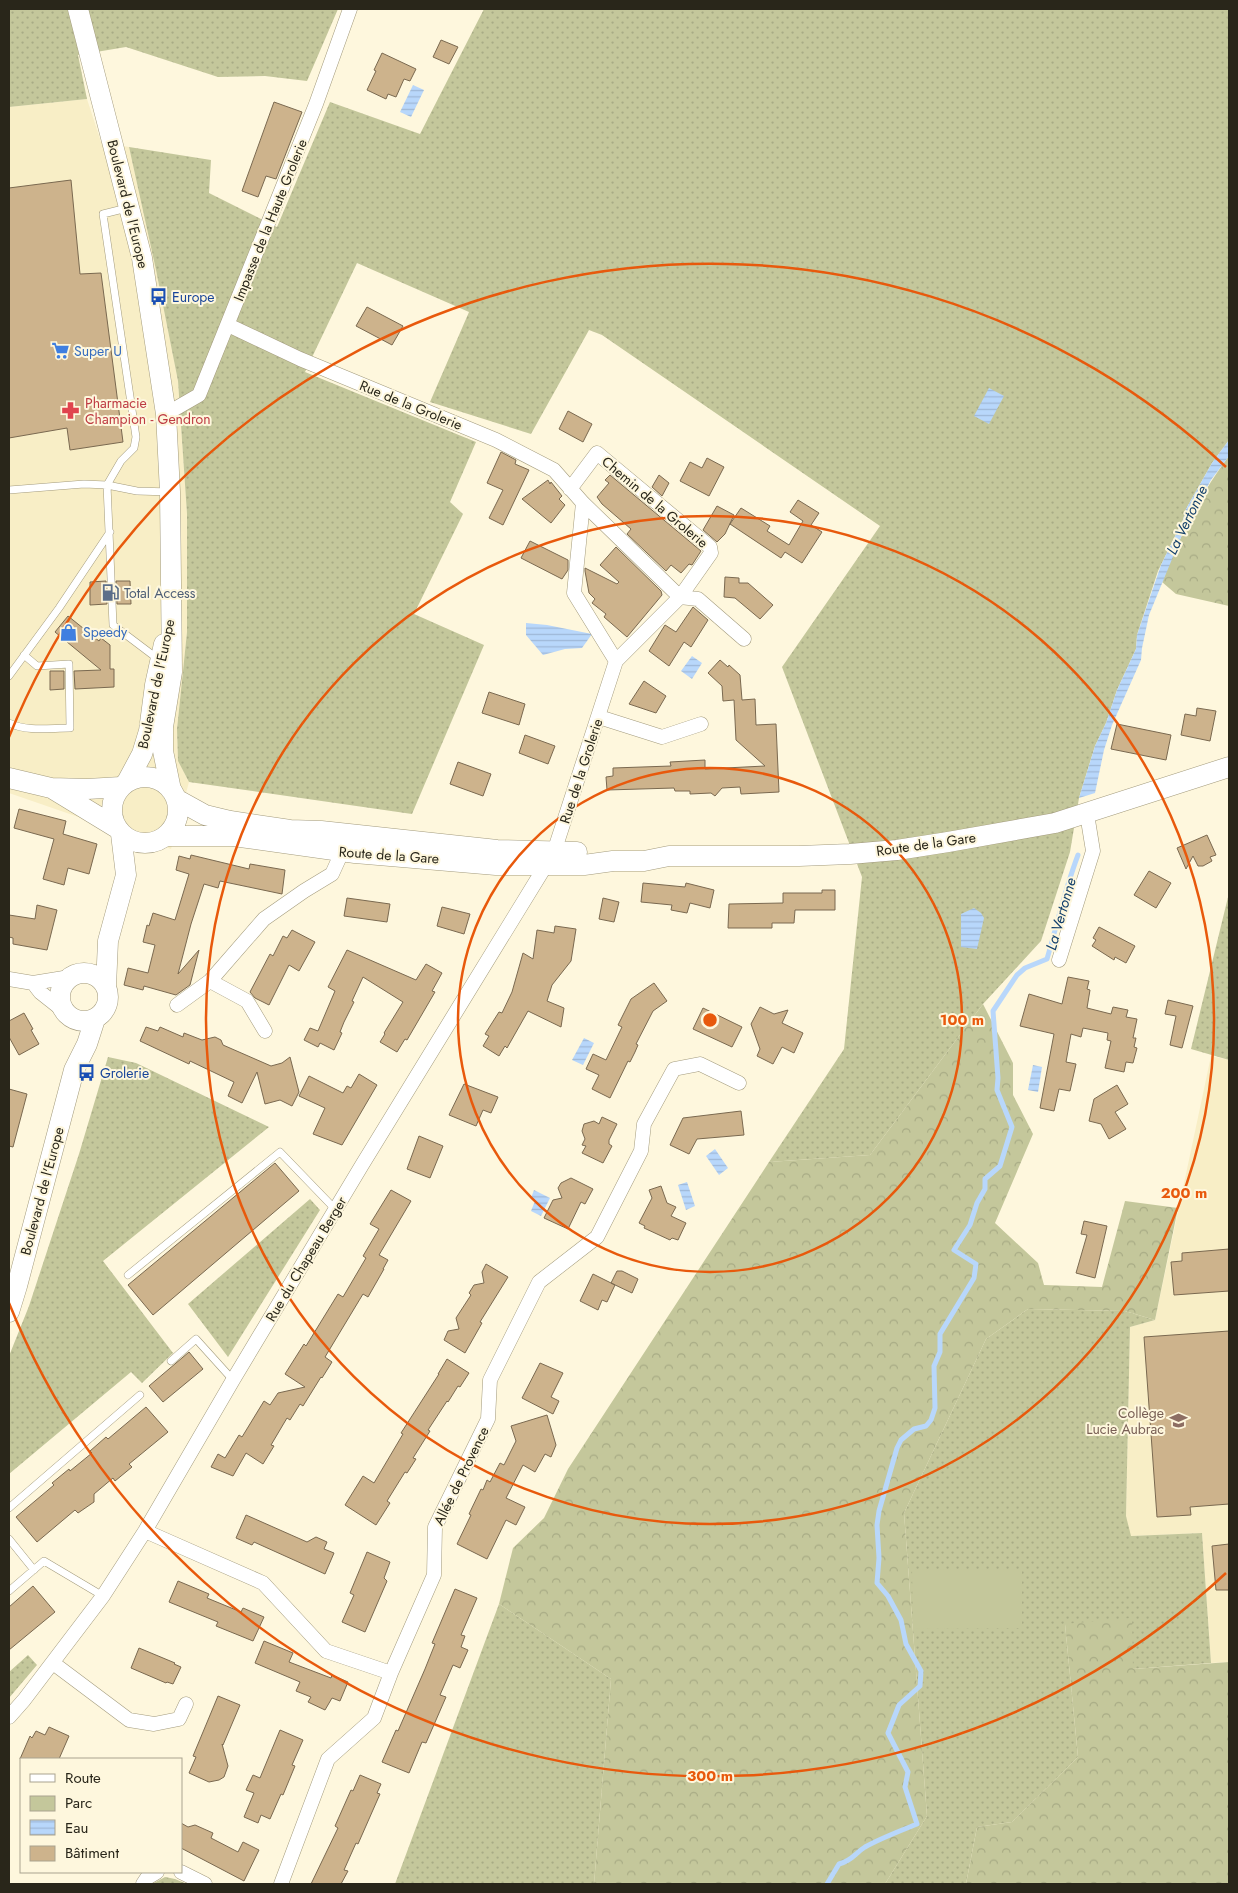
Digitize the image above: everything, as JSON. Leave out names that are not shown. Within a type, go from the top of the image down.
[{"type":"street","name":"Boulevard de l'Europe","points":[[78,9],[142,258],[159,357],[166,414],[170,492],[172,672],[163,727],[163,751],[173,795]]},
{"type":"street","name":"Impasse de la Haute Grolerie","points":[[166,414],[198,395],[316,104],[350,9]]},
{"type":"street","name":"Rue de la Grolerie","points":[[228,325],[300,359],[496,440],[554,470],[582,503],[680,597],[616,661],[599,717],[550,858]]},
{"type":"street","name":"Chemin de la Grolerie","points":[[570,489],[597,453],[710,547],[711,553],[680,597]]},
{"type":"street","points":[[582,503],[574,593],[616,661]]},
{"type":"street","points":[[680,597],[698,600],[744,639]]},
{"type":"street","name":"Boulevard de l'Europe","points":[[124,784],[142,754],[149,731],[160,661],[171,613]]},
{"type":"street","points":[[599,717],[662,737],[701,724]]},
{"type":"street","name":"Route de la Gare","points":[[160,839],[233,836],[342,852],[496,865],[585,853],[613,861],[644,861],[669,856],[799,856],[897,850],[1006,833],[1055,823],[1229,767]]},
{"type":"street","points":[[9,778],[51,788],[87,790],[124,784],[142,777],[158,780],[173,795],[177,816],[174,825],[126,875]]},
{"type":"street","points":[[33,983],[40,992],[68,1015],[83,1022],[95,1019],[108,1005],[109,995],[106,986],[108,941],[126,875],[119,831],[113,821],[112,807],[113,799],[124,784]]},
{"type":"street","points":[[51,788],[134,842],[143,844],[160,839]]},
{"type":"street","name":"Route de la Gare","points":[[173,795],[205,815],[230,821],[290,830],[321,831],[497,850],[550,858]]},
{"type":"street","points":[[1060,960],[1093,851],[1087,814]]},
{"type":"street","points":[[177,1004],[210,981],[264,919],[332,874],[342,852]]},
{"type":"street","name":"Rue du Chapeau Berger","points":[[9,1717],[53,1663],[103,1596],[145,1531],[233,1380],[550,858]]},
{"type":"street","points":[[68,1015],[60,999],[60,993],[65,981],[76,975],[108,941]]},
{"type":"street","points":[[9,979],[33,983],[76,975],[96,976],[106,986]]},
{"type":"street","points":[[210,981],[247,1001],[265,1031]]},
{"type":"street","name":"Boulevard de l'Europe","points":[[68,1015],[74,1070]]},
{"type":"street","name":"Boulevard de l'Europe","points":[[9,1312],[74,1070],[87,1044],[95,1019]]},
{"type":"street","name":"Allée de Provence","points":[[391,1673],[434,1575],[435,1527],[488,1419],[490,1380],[539,1282],[597,1237],[641,1151],[644,1124],[674,1069],[700,1064],[739,1083]]},
{"type":"street","points":[[145,1531],[263,1583],[326,1651],[391,1673],[374,1718],[328,1759],[281,1884]]},
{"type":"street","points":[[53,1663],[129,1720],[154,1724],[179,1719],[186,1704]]},
{"type":"street","points":[[182,1872],[205,1884]]},
{"type":"street","points":[[143,1884],[147,1878],[155,1873]]},
{"type":"lane","points":[[130,207],[103,214],[136,437],[134,448],[121,461],[107,485],[113,625],[160,661]]},
{"type":"lane","points":[[9,490],[74,485],[107,485],[138,491],[170,492]]},
{"type":"lane","points":[[9,676],[59,608],[110,532]]},
{"type":"lane","points":[[9,723],[30,729],[70,728],[69,664],[38,666],[24,655]]},
{"type":"lane","points":[[128,1275],[280,1152],[336,1209]]},
{"type":"lane","points":[[171,1361],[196,1339],[233,1380]]},
{"type":"lane","points":[[9,1508],[140,1394]]},
{"type":"lane","points":[[9,1539],[34,1570]]},
{"type":"lane","points":[[9,1591],[44,1562],[103,1596]]},
{"type":"shaded area","points":[[87,99],[101,142],[129,147],[178,381],[187,514],[187,632],[177,729],[178,761],[189,782],[171,849],[9,793],[9,107]]},
{"type":"shaded area","name":"Collège Lucie Aubrac","points":[[1211,1056],[1229,1060],[1229,1662],[1211,1663],[1202,1533],[1130,1536],[1126,1516],[1130,1327],[1155,1320]]},
{"type":"green space","points":[[9,9],[338,9],[307,81],[265,76],[218,77],[126,47],[78,55],[87,99],[9,107]]},
{"type":"green space","points":[[484,9],[1229,9],[1229,440],[1212,463],[1186,509],[1183,520],[1158,571],[1137,635],[1136,649],[1117,690],[1106,723],[1095,746],[1079,798],[1070,852],[1041,941],[983,1004],[870,1155],[769,1162],[844,1049],[862,877],[782,667],[880,526],[602,335],[589,330],[531,434],[430,402],[469,312],[357,263],[305,372],[476,442],[450,502],[463,514],[414,614],[484,645],[412,814],[189,782],[178,761],[177,729],[187,632],[187,514],[178,381],[129,147],[211,160],[209,193],[277,227],[330,102],[420,134]]},
{"type":"green space","points":[[1229,456],[1229,606],[1176,594],[1162,582],[1191,517]]},
{"type":"green space","points":[[1229,893],[1229,1060],[1191,1049]]},
{"type":"green space","points":[[983,1004],[1013,1063],[1013,1095],[1033,1134],[995,1223],[1038,1263],[1044,1285],[1102,1287],[1125,1201],[1178,1208],[1155,1320],[1125,1311],[1028,1309],[986,1339],[904,1513],[927,1816],[885,1884],[594,1884],[611,1679],[499,1604],[513,1548],[544,1518],[568,1469],[769,1162],[870,1155]]},
{"type":"green space","points":[[108,1057],[136,1063],[269,1127],[103,1261],[173,1353],[142,1383],[131,1372],[9,1474],[9,1356],[29,1306],[79,1154]]},
{"type":"green space","points":[[310,1199],[320,1210],[228,1357],[188,1304]]},
{"type":"green space","points":[[1028,1309],[1125,1311],[1155,1320],[1130,1327],[1126,1516],[1131,1536],[1202,1533],[1211,1663],[1133,1669],[1065,1624],[1078,1757],[1012,1822],[977,1827],[966,1884],[885,1884],[927,1816],[904,1513],[986,1339]]},
{"type":"green space","points":[[1022,1569],[1022,1628],[913,1629],[912,1570]]},
{"type":"green space","points":[[499,1604],[611,1679],[594,1884],[395,1884]]},
{"type":"green space","points":[[1132,1618],[1133,1669],[1229,1662],[1229,1884],[966,1884],[977,1827],[1012,1822],[1078,1757],[1065,1624]]},
{"type":"green space","points":[[28,1655],[37,1665],[9,1698],[9,1672]]},
{"type":"green space","points":[[165,1877],[175,1879],[187,1884],[152,1884]]},
{"type":"water","points":[[413,85],[424,90],[411,117],[400,112]]},
{"type":"water","points":[[989,388],[1004,396],[989,424],[974,416]]},
{"type":"water","points":[[1229,440],[1229,456],[1211,480],[1184,530],[1149,615],[1141,660],[1112,725],[1104,750],[1095,793],[1079,798],[1095,746],[1106,723],[1117,690],[1136,649],[1137,635],[1161,565],[1183,520],[1186,509],[1212,463]]},
{"type":"water","points":[[526,623],[592,634],[582,648],[565,649],[543,655],[526,635]]},
{"type":"water","points":[[692,656],[702,663],[692,679],[681,671]]},
{"type":"water","points":[[974,908],[984,918],[977,949],[961,947],[961,914]]},
{"type":"water","points":[[584,1038],[594,1043],[583,1065],[572,1060]]},
{"type":"water","points":[[1033,1065],[1042,1067],[1038,1092],[1028,1090]]},
{"type":"water","points":[[715,1149],[728,1168],[719,1175],[706,1156]]},
{"type":"water","points":[[687,1182],[695,1206],[686,1210],[678,1185]]},
{"type":"water","points":[[534,1190],[550,1198],[541,1216],[531,1211],[535,1201],[531,1198]]},
{"type":"building","points":[[441,40],[458,47],[449,64],[433,57]]},
{"type":"building","points":[[382,53],[416,69],[410,81],[404,79],[396,97],[388,94],[386,99],[367,90]]},
{"type":"building","points":[[274,102],[302,112],[276,179],[266,176],[258,197],[242,191]]},
{"type":"building","name":"Super U","points":[[71,180],[80,274],[101,273],[123,442],[70,450],[67,428],[9,438],[9,188]]},
{"type":"building","points":[[367,307],[403,326],[392,345],[356,326]]},
{"type":"building","points":[[568,411],[592,424],[583,442],[559,429]]},
{"type":"building","points":[[501,452],[516,460],[515,464],[529,470],[503,525],[489,518],[503,490],[487,483]]},
{"type":"building","points":[[707,458],[724,467],[709,496],[680,481],[690,462],[702,468]]},
{"type":"building","points":[[610,475],[701,551],[692,565],[689,564],[681,573],[671,565],[666,571],[627,534],[631,529],[602,504],[597,497],[609,483],[605,480]]},
{"type":"building","points":[[659,475],[669,483],[662,496],[652,487]]},
{"type":"building","points":[[548,480],[562,496],[559,499],[565,505],[551,523],[522,499]]},
{"type":"building","points":[[798,500],[819,513],[811,525],[822,532],[802,563],[785,552],[781,558],[730,524],[741,508],[770,526],[767,531],[789,545],[803,521],[790,512]]},
{"type":"building","points":[[717,506],[734,515],[725,534],[717,542],[703,530]]},
{"type":"building","points":[[530,541],[568,560],[568,570],[562,579],[521,558]]},
{"type":"building","points":[[616,547],[661,591],[662,595],[627,637],[604,617],[606,614],[592,603],[595,599],[589,593],[585,571],[585,568],[617,584],[619,582],[600,565]]},
{"type":"building","points":[[725,577],[739,578],[739,583],[748,583],[773,605],[760,619],[735,598],[724,597]]},
{"type":"building","points":[[106,581],[107,604],[90,605],[90,582]]},
{"type":"building","points":[[116,581],[130,581],[131,604],[117,604]]},
{"type":"building","points":[[693,607],[708,620],[691,647],[684,642],[669,666],[649,651],[665,625],[676,632]]},
{"type":"building","points":[[68,616],[99,641],[101,638],[110,645],[110,669],[114,669],[114,687],[75,689],[74,671],[101,670],[55,632]]},
{"type":"building","points":[[720,660],[740,675],[742,700],[755,699],[756,725],[776,724],[779,792],[741,794],[740,787],[722,788],[715,796],[711,793],[690,794],[690,791],[675,791],[674,788],[607,790],[606,777],[613,776],[613,768],[671,766],[670,762],[705,760],[705,769],[765,766],[736,740],[734,700],[723,701],[722,686],[708,673]]},
{"type":"building","points":[[50,671],[64,671],[64,689],[50,690]]},
{"type":"building","points":[[644,681],[666,696],[656,713],[629,704]]},
{"type":"building","points":[[489,692],[525,704],[519,725],[482,713]]},
{"type":"building","points":[[1197,708],[1216,711],[1210,741],[1181,735],[1185,714],[1196,716]]},
{"type":"building","points":[[1117,724],[1171,735],[1166,760],[1111,749]]},
{"type":"building","points":[[525,735],[555,746],[548,764],[519,753]]},
{"type":"building","points":[[458,762],[491,774],[483,796],[450,784]]},
{"type":"building","points":[[19,809],[66,821],[63,834],[97,844],[89,874],[68,868],[64,885],[43,879],[54,839],[14,828]]},
{"type":"building","points":[[1207,835],[1216,855],[1210,857],[1212,861],[1203,866],[1198,866],[1193,856],[1186,869],[1177,848]]},
{"type":"building","points":[[191,855],[249,869],[250,864],[285,870],[282,894],[220,881],[218,888],[204,884],[178,974],[199,950],[190,985],[176,995],[144,986],[143,990],[124,985],[128,968],[148,973],[155,945],[143,942],[147,925],[149,926],[153,913],[175,920],[189,874],[176,870],[179,856],[190,859]]},
{"type":"building","points":[[1149,871],[1171,883],[1156,908],[1134,895]]},
{"type":"building","points":[[643,883],[685,887],[686,883],[714,890],[710,908],[690,903],[687,913],[671,910],[672,905],[641,902]]},
{"type":"building","points":[[822,890],[835,890],[835,910],[795,910],[794,923],[772,923],[772,928],[728,928],[729,904],[783,903],[783,893],[822,893]]},
{"type":"building","points":[[347,898],[390,904],[387,922],[344,916]]},
{"type":"building","points":[[603,898],[619,902],[614,922],[599,919]]},
{"type":"building","points":[[37,905],[57,910],[47,950],[13,944],[13,938],[9,937],[9,915],[35,919]]},
{"type":"building","points":[[442,907],[470,914],[464,934],[437,926]]},
{"type":"building","points":[[555,926],[576,929],[571,961],[552,985],[547,1001],[564,1008],[561,1027],[528,1011],[507,1048],[505,1046],[499,1056],[483,1046],[489,1036],[485,1034],[499,1012],[502,1013],[512,992],[523,953],[533,959],[537,930],[554,933]]},
{"type":"building","points":[[1099,927],[1135,946],[1126,963],[1115,957],[1114,960],[1092,946],[1096,940],[1093,938]]},
{"type":"building","points":[[292,930],[315,942],[299,971],[289,965],[269,1005],[255,998],[250,992],[270,954],[273,956],[283,936],[287,938]]},
{"type":"building","points":[[347,950],[416,980],[426,964],[442,973],[432,991],[435,992],[407,1040],[405,1039],[397,1052],[380,1042],[403,1002],[363,977],[334,1050],[320,1043],[318,1047],[304,1040],[310,1028],[318,1031],[335,991],[328,987]]},
{"type":"building","points":[[1068,977],[1089,981],[1087,989],[1090,990],[1087,1008],[1111,1014],[1113,1007],[1128,1010],[1126,1017],[1137,1019],[1133,1038],[1136,1038],[1134,1047],[1137,1048],[1133,1063],[1126,1062],[1124,1072],[1105,1068],[1111,1041],[1107,1040],[1108,1033],[1083,1028],[1081,1037],[1071,1034],[1066,1062],[1076,1064],[1070,1091],[1059,1089],[1054,1111],[1040,1108],[1054,1034],[1020,1026],[1029,994],[1062,1004]]},
{"type":"building","points":[[654,983],[667,1001],[653,1011],[636,1044],[638,1045],[635,1052],[630,1062],[628,1061],[610,1098],[592,1089],[599,1075],[586,1069],[593,1054],[606,1060],[622,1027],[618,1025],[631,999]]},
{"type":"building","points":[[1168,1000],[1193,1006],[1182,1048],[1170,1045],[1176,1016],[1165,1014]]},
{"type":"building","points":[[760,1007],[774,1014],[788,1010],[782,1023],[803,1033],[794,1053],[782,1047],[773,1064],[757,1056],[760,1049],[751,1024]]},
{"type":"building","points":[[703,1008],[742,1027],[732,1047],[693,1029]]},
{"type":"building","points":[[24,1013],[39,1044],[19,1055],[9,1037],[9,1021]]},
{"type":"building","points":[[146,1027],[158,1031],[160,1027],[183,1037],[184,1033],[202,1040],[215,1037],[221,1040],[223,1045],[271,1066],[282,1063],[290,1057],[299,1092],[292,1106],[280,1100],[265,1104],[257,1072],[242,1103],[228,1096],[234,1082],[190,1061],[189,1064],[140,1041]]},
{"type":"building","points":[[359,1074],[377,1085],[342,1145],[313,1134],[325,1108],[299,1096],[309,1076],[343,1093],[347,1086],[351,1088]]},
{"type":"building","points":[[464,1084],[498,1097],[491,1113],[483,1110],[476,1126],[449,1115]]},
{"type":"building","points":[[1117,1085],[1128,1104],[1115,1112],[1126,1129],[1109,1139],[1101,1124],[1089,1121],[1094,1099]]},
{"type":"building","points":[[9,1089],[27,1094],[13,1147],[9,1146]]},
{"type":"building","points":[[741,1111],[744,1135],[697,1139],[689,1154],[670,1145],[683,1118]]},
{"type":"building","points":[[602,1117],[617,1124],[609,1140],[609,1144],[612,1146],[603,1163],[582,1153],[586,1146],[582,1145],[585,1139],[582,1131],[584,1124],[594,1121],[599,1124]]},
{"type":"building","points":[[419,1136],[443,1146],[430,1178],[407,1169]]},
{"type":"building","points":[[275,1163],[299,1191],[153,1315],[128,1285]]},
{"type":"building","points":[[571,1178],[593,1189],[585,1204],[581,1202],[568,1229],[544,1218],[553,1200],[562,1198],[558,1188],[561,1183]]},
{"type":"building","points":[[661,1186],[667,1203],[676,1207],[671,1216],[686,1223],[678,1240],[672,1238],[670,1240],[644,1228],[645,1226],[639,1223],[652,1198],[649,1190]]},
{"type":"building","points":[[391,1190],[411,1201],[379,1255],[388,1260],[384,1269],[368,1297],[363,1294],[325,1357],[332,1362],[322,1378],[303,1406],[300,1404],[290,1420],[287,1418],[271,1445],[274,1446],[263,1464],[246,1453],[233,1476],[211,1467],[218,1454],[225,1458],[239,1435],[242,1437],[264,1401],[270,1405],[278,1393],[305,1387],[285,1374],[304,1344],[306,1346],[338,1294],[343,1297],[366,1258],[363,1256],[379,1229],[370,1224]]},
{"type":"building","points":[[1084,1221],[1107,1226],[1095,1278],[1076,1273],[1087,1235],[1081,1234]]},
{"type":"building","points":[[1229,1249],[1229,1291],[1174,1295],[1171,1262],[1182,1261],[1182,1253]]},
{"type":"building","points":[[486,1264],[508,1277],[480,1322],[482,1323],[465,1353],[444,1340],[448,1331],[459,1329],[456,1318],[471,1295],[469,1293],[474,1285],[484,1283],[482,1272]]},
{"type":"building","points":[[617,1271],[622,1271],[638,1279],[632,1293],[611,1283]]},
{"type":"building","points":[[593,1274],[615,1285],[607,1302],[602,1300],[598,1310],[580,1301]]},
{"type":"building","points":[[1229,1331],[1229,1504],[1190,1507],[1191,1515],[1157,1517],[1144,1337]]},
{"type":"building","points":[[189,1352],[203,1369],[163,1402],[149,1386]]},
{"type":"building","points":[[447,1359],[469,1373],[460,1387],[458,1386],[447,1401],[428,1430],[430,1431],[413,1458],[416,1459],[407,1473],[405,1472],[387,1501],[390,1503],[376,1525],[345,1505],[363,1476],[374,1483],[403,1434],[401,1433]]},
{"type":"building","points":[[540,1363],[563,1373],[551,1397],[559,1401],[553,1414],[522,1398]]},
{"type":"building","points":[[146,1407],[168,1432],[129,1464],[132,1467],[115,1481],[113,1478],[94,1494],[94,1502],[78,1513],[75,1510],[37,1542],[16,1517],[54,1485],[52,1483],[92,1453],[90,1451],[106,1437],[108,1439]]},
{"type":"building","points":[[547,1415],[556,1445],[551,1457],[545,1454],[535,1472],[523,1465],[506,1498],[525,1507],[516,1525],[506,1520],[487,1559],[457,1544],[481,1489],[483,1490],[487,1480],[490,1482],[500,1463],[504,1465],[516,1441],[511,1426]]},
{"type":"building","points":[[246,1515],[307,1542],[316,1537],[327,1542],[324,1549],[334,1553],[325,1574],[254,1542],[252,1545],[236,1538]]},
{"type":"building","points":[[1229,1544],[1229,1590],[1216,1590],[1212,1546]]},
{"type":"building","points":[[367,1552],[390,1562],[384,1578],[387,1581],[365,1632],[342,1622],[354,1595],[350,1593]]},
{"type":"building","points":[[178,1581],[209,1594],[207,1598],[241,1612],[243,1608],[264,1617],[253,1641],[216,1626],[218,1622],[169,1602]]},
{"type":"building","points":[[33,1586],[55,1612],[9,1650],[9,1607]]},
{"type":"building","points":[[455,1589],[477,1598],[461,1635],[465,1636],[461,1647],[468,1650],[460,1668],[453,1665],[440,1695],[446,1697],[426,1743],[422,1742],[409,1773],[382,1762],[396,1730],[398,1731],[425,1669],[435,1644],[432,1643]]},
{"type":"building","points":[[264,1641],[293,1653],[289,1662],[331,1678],[332,1675],[348,1682],[340,1701],[332,1698],[325,1710],[308,1702],[311,1697],[296,1691],[300,1682],[255,1663]]},
{"type":"building","points":[[139,1648],[181,1667],[173,1684],[166,1683],[131,1668]]},
{"type":"building","points":[[218,1696],[240,1705],[222,1744],[228,1766],[224,1777],[209,1782],[189,1773],[196,1757],[193,1756]]},
{"type":"building","points":[[49,1727],[69,1736],[59,1758],[20,1758],[30,1736],[32,1738],[36,1731],[45,1735]]},
{"type":"building","points":[[280,1730],[303,1740],[292,1765],[295,1766],[283,1795],[281,1794],[270,1819],[261,1815],[258,1823],[244,1817],[254,1793],[246,1790],[253,1775],[260,1778]]},
{"type":"building","points":[[360,1775],[381,1784],[377,1793],[380,1794],[358,1844],[356,1843],[344,1870],[348,1871],[341,1884],[311,1884],[338,1828],[335,1826],[351,1790],[353,1791]]},
{"type":"building","points":[[182,1824],[188,1827],[195,1825],[213,1833],[211,1838],[238,1852],[243,1842],[259,1850],[244,1881],[182,1849]]},
{"type":"waterway","name":"La Vertonne","points":[[827,1884],[839,1864],[847,1861],[871,1844],[917,1824],[905,1787],[908,1772],[888,1733],[899,1705],[920,1686],[921,1671],[906,1644],[901,1620],[888,1596],[877,1583],[879,1558],[877,1525],[879,1511],[901,1440],[914,1429],[926,1426],[931,1420],[935,1408],[934,1366],[940,1352],[940,1334],[974,1278],[976,1264],[954,1250],[970,1225],[977,1203],[985,1189],[985,1179],[1000,1166],[1012,1127],[997,1090],[998,1078],[993,1011],[1017,975],[1025,968],[1047,959],[1078,855]]},
{"type":"place","name":"Europe","points":[[158,297]]},
{"type":"place","name":"Super U","points":[[60,351]]},
{"type":"place","name":"Pharmacie Champion - Gendron","points":[[71,411]]},
{"type":"place","name":"Total Access","points":[[110,593]]},
{"type":"place","name":"Speedy","points":[[69,632]]},
{"type":"place","name":"Grolerie","points":[[86,1073]]},
{"type":"place","name":"Collège Lucie Aubrac","points":[[1178,1421]]}]
